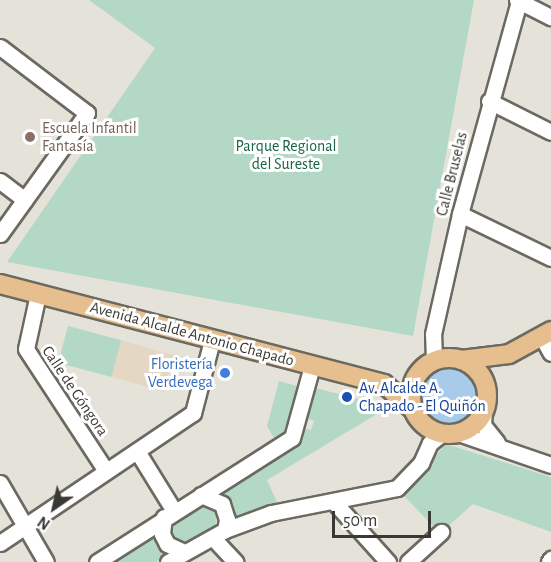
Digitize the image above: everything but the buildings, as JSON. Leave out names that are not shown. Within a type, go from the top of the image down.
[{"type":"main road","name":"Avenida Alcalde Antonio Chapado","points":[[0,284],[384,384],[414,410]]},
{"type":"main road","points":[[384,384],[427,366],[509,354],[546,334]]},
{"type":"main road","points":[[427,366],[411,389],[414,410],[425,426],[451,433],[478,421],[484,410],[486,387],[509,354]]},
{"type":"main road","points":[[461,360],[472,366],[486,387]]},
{"type":"street","points":[[518,0],[551,17]]},
{"type":"street","name":"Calle Bruselas","points":[[427,366],[460,214],[518,0]]},
{"type":"street","points":[[0,47],[87,113],[0,234]]},
{"type":"street","points":[[489,101],[551,132]]},
{"type":"street","points":[[0,181],[25,200]]},
{"type":"street","points":[[460,214],[551,258]]},
{"type":"street","name":"Calle de Góngora","points":[[38,294],[26,349],[106,471]]},
{"type":"street","points":[[546,334],[551,353]]},
{"type":"street","points":[[0,543],[193,413],[212,340]]},
{"type":"street","points":[[97,562],[169,514],[292,438],[312,366]]},
{"type":"street","points":[[484,410],[483,425],[508,452]]},
{"type":"street","points":[[168,562],[219,534],[271,513],[397,488],[421,463],[430,443],[451,433],[477,436],[508,452],[551,465]]},
{"type":"street","points":[[137,451],[169,514],[162,534],[167,544],[184,552]]},
{"type":"street","points":[[0,483],[46,562]]},
{"type":"street","points":[[201,495],[222,504],[227,519],[219,534]]},
{"type":"street","points":[[334,502],[388,562]]},
{"type":"street","points":[[408,562],[441,532]]},
{"type":"street","points":[[219,534],[235,562]]},
{"type":"shaded area","points":[[121,340],[174,355],[163,392],[111,377]]},
{"type":"green space","name":"Parque Regional del Sureste","points":[[89,0],[474,0],[413,336],[7,262],[155,48]]},
{"type":"green space","points":[[68,326],[121,340],[111,377],[58,363]]},
{"type":"green space","points":[[279,381],[301,387],[287,432],[275,440],[267,426]]},
{"type":"green space","points":[[315,388],[339,394],[338,399],[352,403],[354,398],[370,402],[382,411],[267,480],[277,502],[237,517],[232,502],[219,489],[299,441],[303,428],[311,430],[314,421],[306,418]]},
{"type":"green space","points":[[446,444],[551,477],[551,532],[473,504],[446,528],[440,522],[434,527],[402,494]]},
{"type":"green space","points":[[202,504],[217,512],[215,527],[188,544],[176,540],[171,524]]},
{"type":"green space","points":[[154,530],[156,540],[168,555],[156,562],[109,562]]},
{"type":"water","points":[[448,366],[469,375],[478,396],[469,417],[448,426],[427,417],[418,396],[427,375]]},
{"type":"place","name":"Escuela Infantil Fantasía","points":[[30,137]]},
{"type":"place","name":"Floristería Verdevega","points":[[225,373]]},
{"type":"place","name":"Av. Alcalde A. Chapado - El Quiñón","points":[[347,397]]}]
